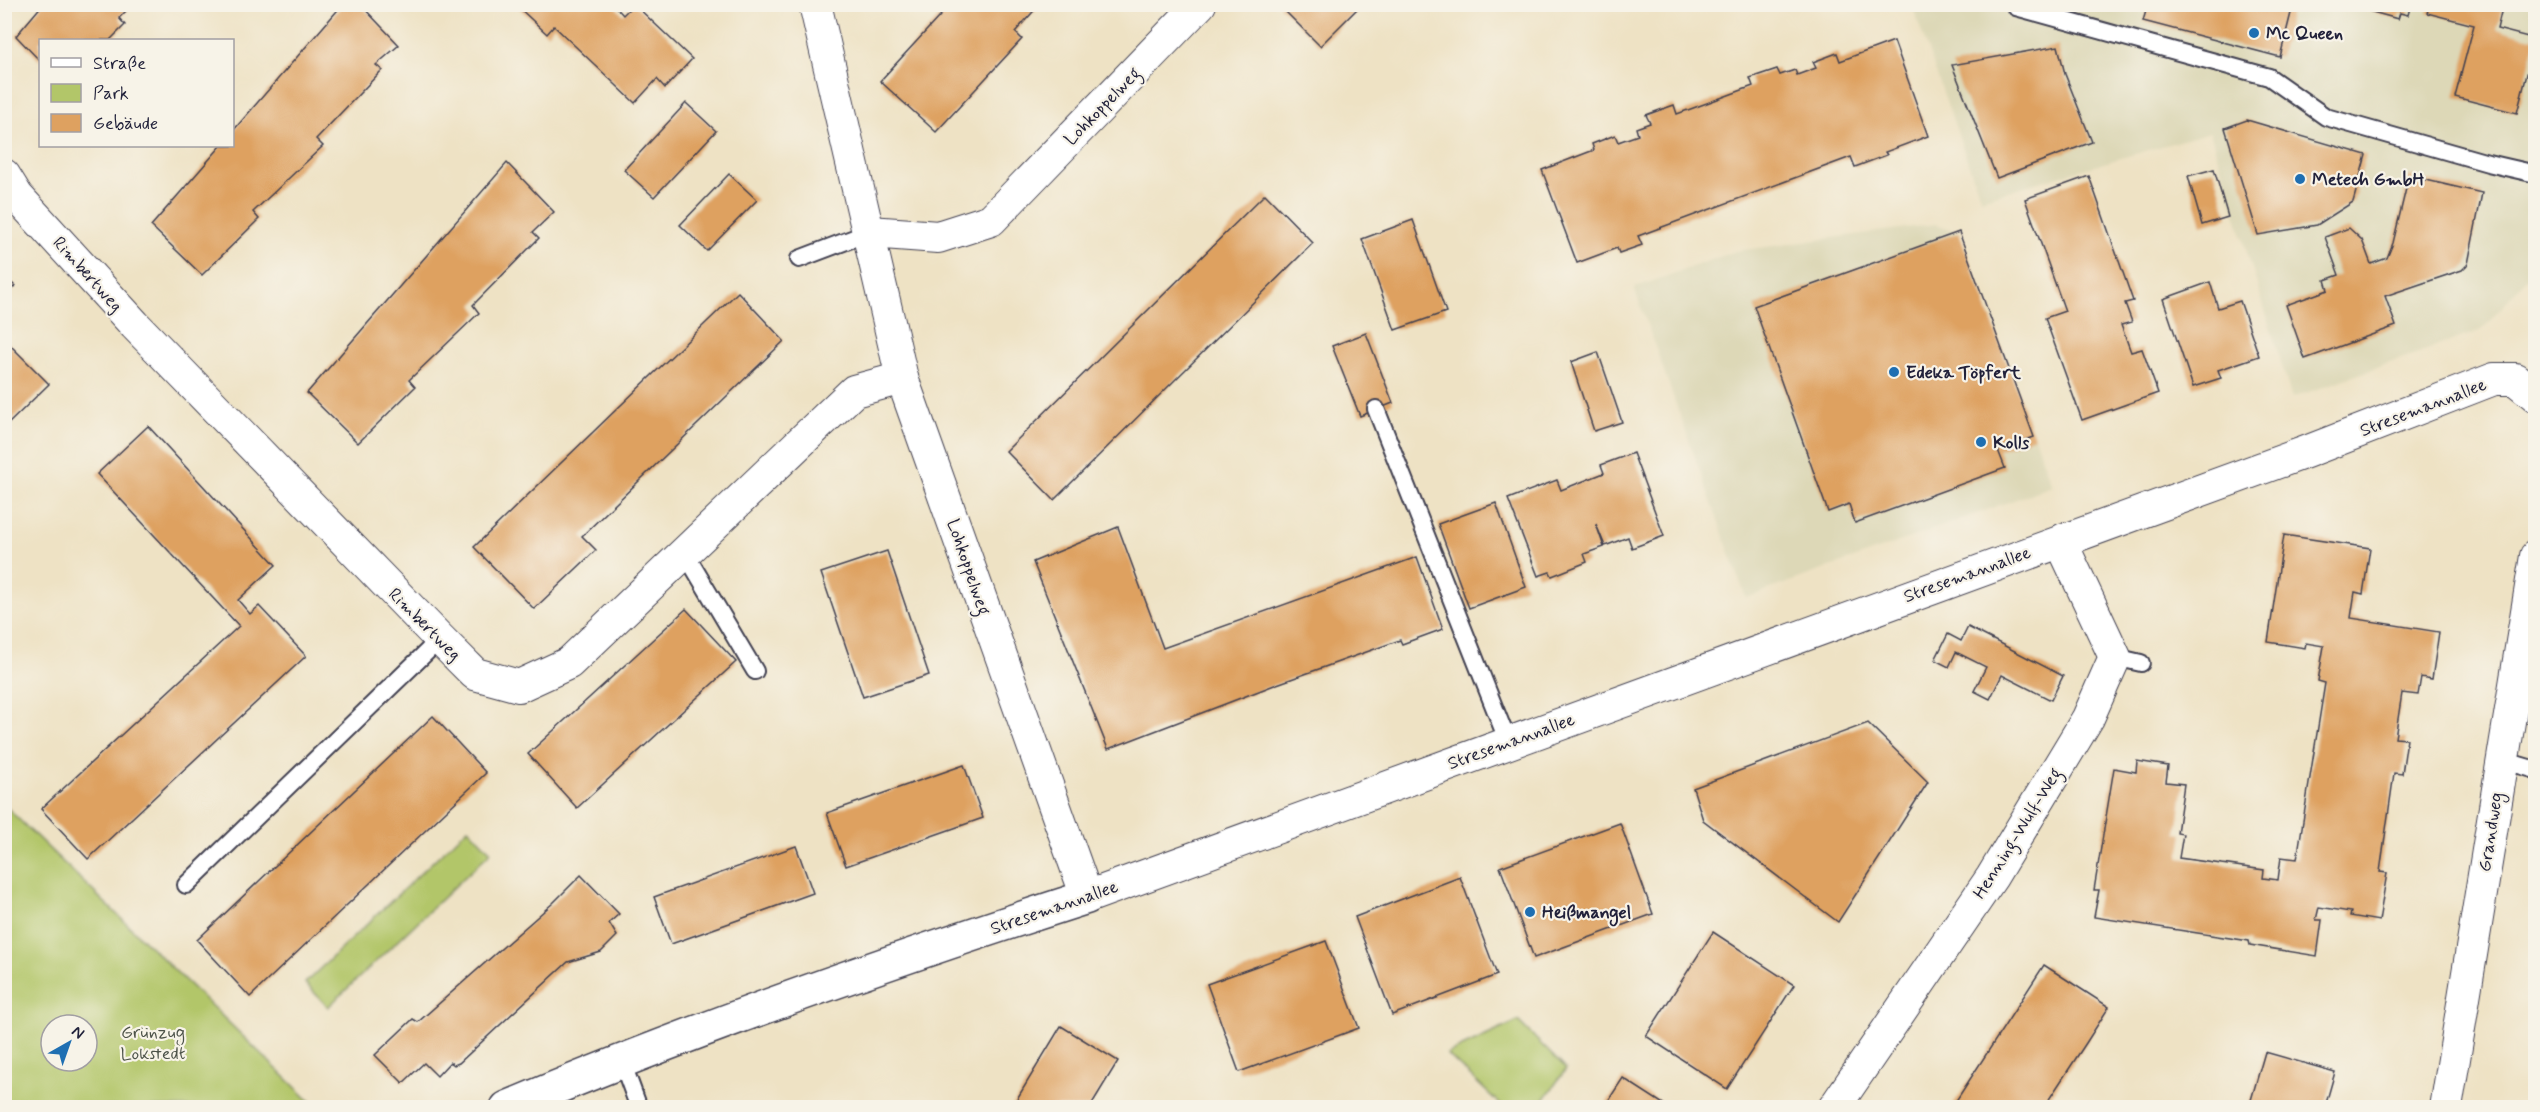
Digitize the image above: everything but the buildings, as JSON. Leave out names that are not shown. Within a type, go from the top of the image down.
[{"type":"street","name":"Lohkoppelweg","points":[[815,4],[870,232],[902,378],[1087,897]]},
{"type":"street","name":"Lohkoppelweg","points":[[870,232],[938,237],[991,220],[1200,4]]},
{"type":"street","name":"Rimbertweg","points":[[4,175],[17,196],[135,325],[475,674],[519,686],[569,663],[854,392],[902,378]]},
{"type":"street","name":"Stresemannallee","points":[[507,1107],[621,1059],[978,932],[1087,897],[2306,452],[2494,380],[2525,388]]},
{"type":"street","name":"Henning-Wulf-Weg","points":[[1834,1107],[1992,878],[2088,718],[2128,660],[2068,557],[2064,539]]},
{"type":"street","name":"Grandweg","points":[[2446,1107],[2535,556]]},
{"type":"lane","points":[[2016,7],[2269,76],[2326,117],[2535,174]]},
{"type":"lane","points":[[799,259],[870,232]]},
{"type":"lane","points":[[1376,409],[1508,742]]},
{"type":"lane","points":[[685,553],[755,671]]},
{"type":"lane","points":[[186,885],[440,639]]},
{"type":"lane","points":[[2502,760],[2535,770]]},
{"type":"lane","points":[[621,1059],[639,1107]]},
{"type":"shaded area","points":[[1912,5],[2535,5],[2536,257],[2532,272],[2482,330],[2292,398],[2210,132],[1981,199]]},
{"type":"shaded area","points":[[1936,224],[1959,232],[2052,486],[1746,598],[1634,288],[1736,251]]},
{"type":"green space","name":"Grünzug Lokstedt","points":[[5,806],[316,1107],[5,1107]]},
{"type":"green space","points":[[468,828],[491,852],[328,1007],[305,983]]},
{"type":"green space","points":[[1518,1021],[1566,1069],[1539,1107],[1503,1107],[1447,1054]]},
{"type":"place","name":"Mc Queen","points":[[2254,33]]},
{"type":"place","name":"Metech GmbH","points":[[2300,179]]},
{"type":"place","name":"Edeka Töpfert","points":[[1894,372]]},
{"type":"place","name":"Kolls","points":[[1981,442]]},
{"type":"place","name":"Heißmangel","points":[[1530,912]]}]
